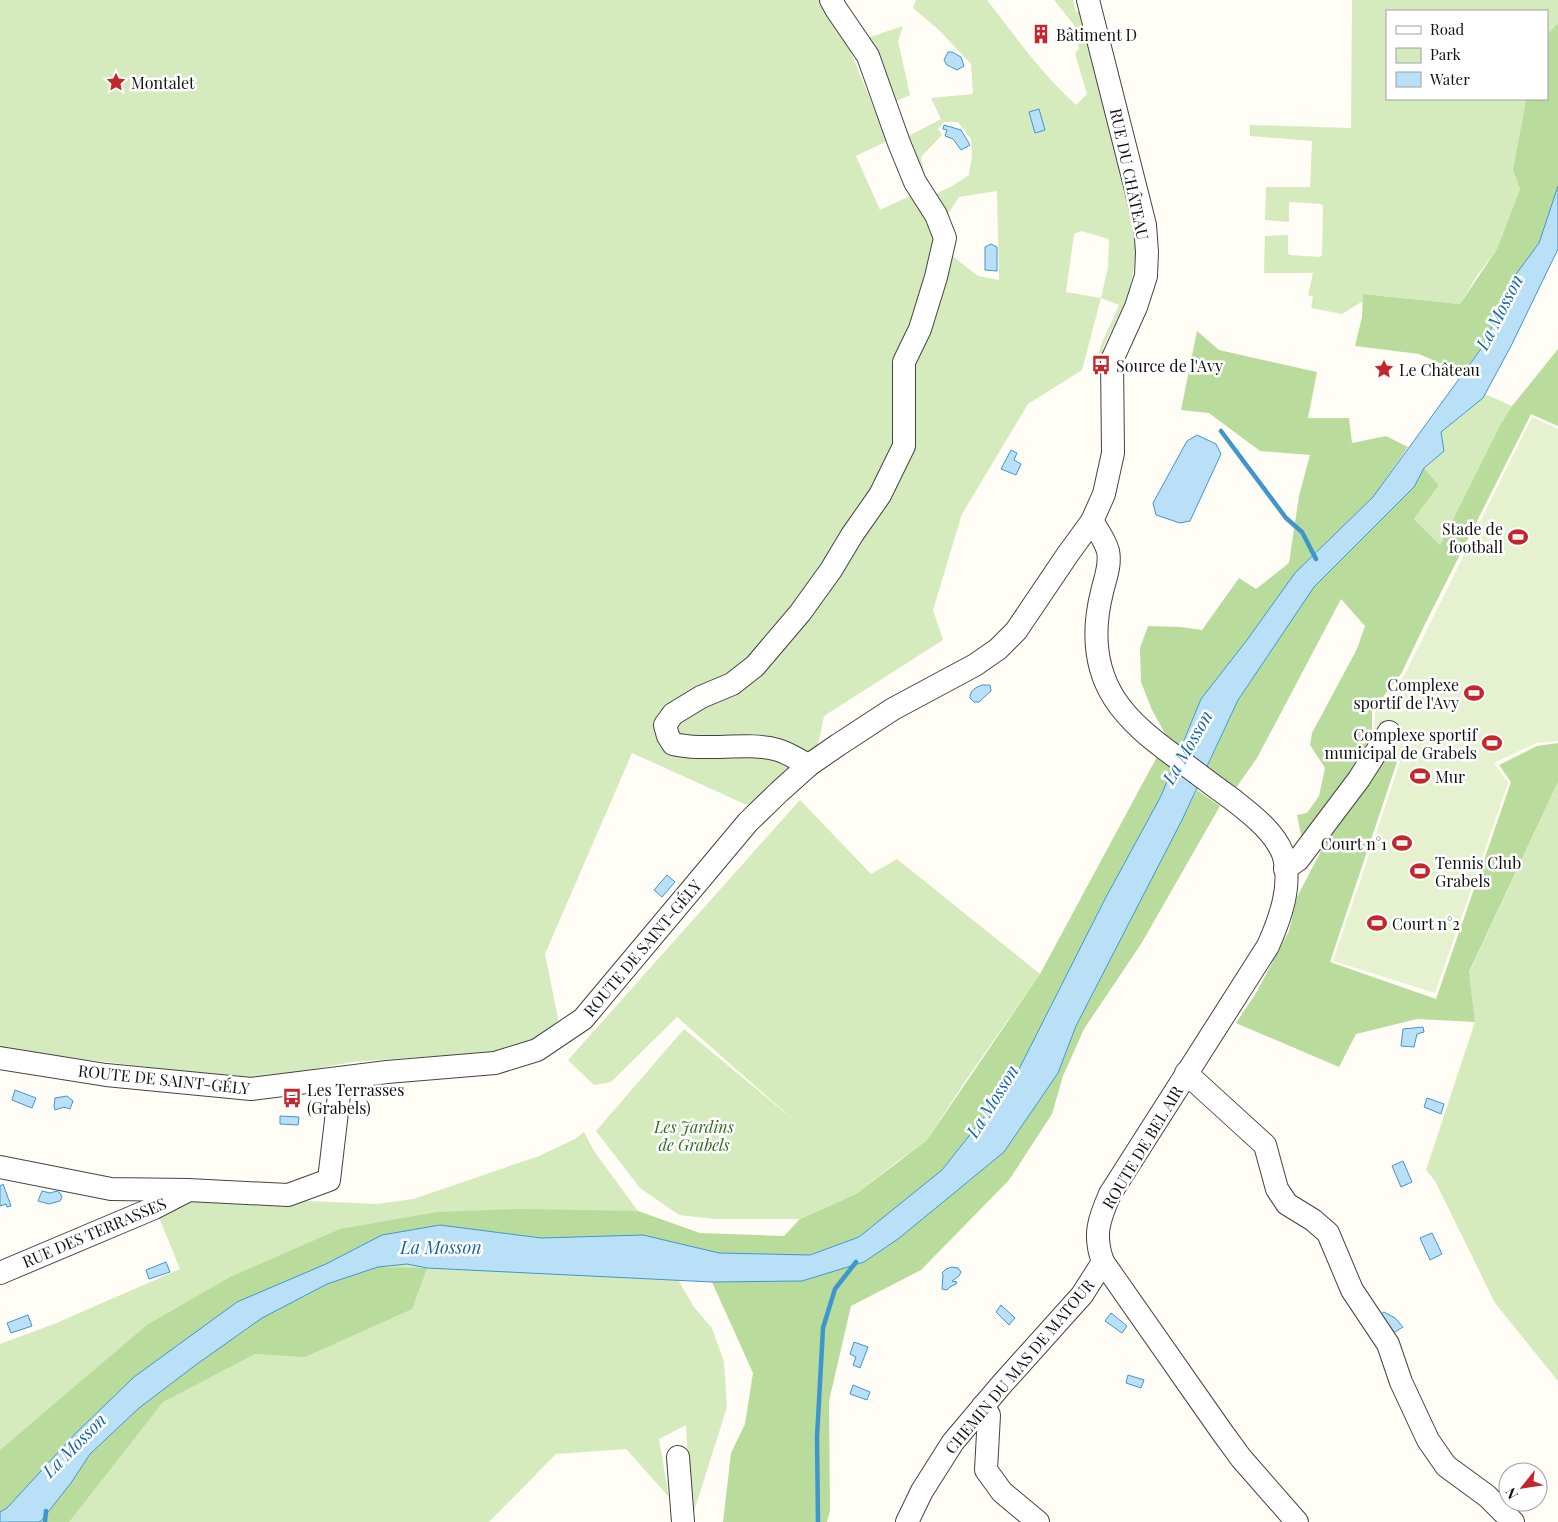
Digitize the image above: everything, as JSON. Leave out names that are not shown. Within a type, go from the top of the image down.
[{"type":"street","points":[[810,765],[779,750],[759,747],[688,748],[673,744],[668,736],[665,725],[673,714],[701,696],[732,684],[755,666],[800,613],[831,570],[852,535],[880,495],[904,446],[904,362],[920,329],[945,238],[936,215],[916,182],[899,142],[868,56],[831,0]]},
{"type":"street","name":"RUE DU CHÂTEAU","points":[[1088,0],[1145,225],[1147,252],[1146,276],[1136,307],[1112,360],[1113,453],[1104,494],[1092,521]]},
{"type":"street","points":[[1092,521],[1103,539],[1108,552],[1109,565],[1101,593],[1096,626],[1099,660],[1105,680],[1114,698],[1130,719],[1150,737],[1250,813],[1270,832],[1284,861],[1298,860],[1359,779],[1389,732]]},
{"type":"street","name":"ROUTE DE SAINT-GÉLY","points":[[0,1058],[106,1075],[251,1089],[340,1078],[495,1063],[537,1050],[583,1019],[748,822],[810,765],[838,744],[893,709],[975,664],[998,649],[1016,631],[1092,521]]},
{"type":"street","name":"ROUTE DE BEL AIR","points":[[1284,861],[1286,885],[1283,904],[1279,922],[1268,946],[1110,1194],[1100,1218],[1098,1242],[1103,1262],[1222,1432],[1241,1458],[1297,1522]]},
{"type":"street","points":[[1186,1072],[1265,1145],[1276,1189],[1287,1204],[1313,1220],[1328,1233],[1352,1290],[1388,1344],[1401,1382],[1428,1440],[1446,1466],[1488,1496],[1513,1522]]},
{"type":"street","name":"RUE DES TERRASSES","points":[[0,1167],[111,1190],[188,1190],[288,1195],[329,1180],[340,1078]]},
{"type":"street","name":"RUE DES TERRASSES","points":[[0,1273],[154,1208],[188,1190]]},
{"type":"street","name":"CHEMIN DU MAS DE MATOUR","points":[[907,1522],[922,1491],[953,1442],[1082,1294],[1103,1262]]},
{"type":"street","points":[[984,1406],[989,1414],[986,1470],[1002,1492],[1038,1522]]},
{"type":"street","points":[[678,1457],[683,1522]]},
{"type":"green space","points":[[0,0],[823,0],[846,40],[887,141],[856,156],[880,210],[910,196],[915,204],[954,185],[969,175],[972,156],[971,139],[958,122],[944,122],[938,129],[942,135],[921,157],[925,176],[919,178],[905,138],[941,119],[931,98],[973,94],[971,64],[939,30],[913,8],[916,0],[987,0],[1040,68],[1076,105],[1087,94],[1075,54],[1079,49],[1074,25],[1054,0],[1073,0],[1076,12],[1080,11],[1122,168],[1136,250],[1128,296],[1103,348],[1097,378],[1096,368],[1100,349],[1119,305],[1101,298],[1082,370],[1028,404],[962,514],[933,610],[943,640],[824,716],[818,745],[749,806],[632,753],[545,954],[558,1018],[557,1029],[519,1050],[352,1062],[255,1080],[0,1049]],"holes":[[[997,191],[999,280],[978,276],[937,244],[933,237],[959,197]],[[1081,231],[1109,239],[1108,267],[1101,298],[1066,292],[1074,234]]]},
{"type":"green space","points":[[1352,0],[1558,0],[1558,23],[1548,34],[1548,10],[1386,10],[1386,100],[1526,100],[1513,170],[1520,189],[1497,249],[1476,277],[1460,304],[1364,294],[1363,301],[1342,314],[1311,308],[1313,297],[1308,295],[1313,273],[1264,273],[1265,236],[1288,235],[1288,253],[1290,255],[1320,257],[1322,255],[1323,206],[1321,204],[1289,202],[1289,222],[1265,220],[1266,187],[1310,187],[1312,141],[1250,136],[1250,125],[1351,128]]},
{"type":"green space","points":[[1558,23],[1558,186],[1539,243],[1511,281],[1483,346],[1462,373],[1419,354],[1355,346],[1362,317],[1363,294],[1460,304],[1497,249],[1520,189],[1513,170],[1526,100],[1548,100],[1548,34]]},
{"type":"green space","points":[[903,26],[898,41],[910,95],[892,103],[867,38]]},
{"type":"green space","points":[[1197,331],[1219,350],[1317,372],[1308,418],[1349,418],[1352,443],[1386,436],[1408,447],[1373,497],[1295,573],[1247,640],[1201,699],[1180,748],[1167,737],[1152,710],[1141,682],[1140,648],[1148,626],[1202,630],[1239,578],[1256,589],[1289,563],[1299,496],[1310,455],[1260,451],[1209,413],[1181,410]]},
{"type":"green space","points":[[1558,349],[1558,426],[1531,414],[1401,674],[1372,711],[1372,744],[1397,762],[1330,962],[1436,999],[1511,782],[1499,765],[1537,746],[1558,743],[1558,782],[1469,972],[1475,1022],[1417,1019],[1356,1034],[1339,1067],[1236,1023],[1256,993],[1289,931],[1297,897],[1321,851],[1303,845],[1297,815],[1307,813],[1319,796],[1325,768],[1310,745],[1312,733],[1357,649],[1365,626],[1341,599],[1257,758],[1233,792],[1206,770],[1238,700],[1314,587],[1414,487],[1424,468],[1439,485],[1414,519],[1440,545],[1500,425],[1512,406]]},
{"type":"green space","points":[[1485,394],[1512,406],[1500,425],[1440,545],[1414,519],[1439,485],[1424,468],[1444,451],[1441,432],[1483,398]]},
{"type":"green space","name":"Complexe sportif de l'Avy","points":[[1532,417],[1558,429],[1558,741],[1536,743],[1494,763],[1508,783],[1435,993],[1333,961],[1400,762],[1392,744],[1374,733],[1375,712],[1405,674]]},
{"type":"green space","points":[[1159,753],[1174,763],[1161,796],[1105,899],[1014,1079],[942,1170],[861,1236],[810,1255],[719,1253],[643,1235],[541,1238],[440,1225],[382,1235],[326,1264],[134,1377],[75,1434],[7,1508],[0,1512],[0,1450],[147,1325],[230,1277],[340,1229],[437,1212],[519,1209],[638,1211],[700,1233],[784,1236],[800,1219],[856,1194],[927,1140],[1040,974]]},
{"type":"green space","points":[[1558,782],[1558,1381],[1495,1303],[1435,1181],[1426,1170],[1475,1022],[1469,973]]},
{"type":"green space","points":[[1197,790],[1220,806],[1141,944],[1084,1029],[1063,1076],[1052,1114],[1009,1180],[921,1270],[851,1306],[829,1401],[830,1511],[827,1522],[723,1522],[731,1453],[745,1424],[753,1373],[712,1282],[802,1281],[864,1262],[898,1239],[1004,1152],[1058,1073],[1076,1026]]},
{"type":"green space","name":"Les Jardins de Grabels","points":[[800,800],[871,874],[897,859],[1040,974],[966,1080],[927,1140],[856,1194],[800,1219],[715,1219],[679,1215],[640,1188],[596,1131],[684,1029],[795,1121],[677,1017],[611,1082],[594,1085],[568,1060]]},
{"type":"green space","points":[[584,1132],[594,1151],[638,1211],[694,1307],[712,1328],[724,1362],[727,1407],[691,1521],[686,1425],[659,1439],[669,1497],[626,1449],[556,1454],[489,1522],[0,1522],[0,1344],[54,1324],[180,1269],[158,1215],[199,1196],[377,1204],[413,1199],[539,1156],[575,1139]]},
{"type":"green space","points":[[378,1267],[427,1268],[412,1309],[305,1357],[255,1354],[163,1402],[69,1522],[39,1522],[71,1483],[90,1454],[139,1408],[197,1364],[262,1318],[327,1284]]},
{"type":"water","points":[[948,52],[961,57],[964,66],[957,70],[947,65],[944,60]]},
{"type":"water","points":[[1039,109],[1045,130],[1035,133],[1029,112]]},
{"type":"water","points":[[944,125],[961,130],[970,145],[961,150],[953,139],[945,136],[947,130],[943,129]]},
{"type":"water","name":"La Mosson","points":[[1558,186],[1558,249],[1511,346],[1483,398],[1441,432],[1444,451],[1424,468],[1414,487],[1314,587],[1238,700],[1182,820],[1076,1026],[1058,1073],[1004,1152],[898,1239],[864,1262],[802,1281],[712,1282],[427,1268],[407,1264],[378,1267],[327,1284],[262,1318],[139,1408],[90,1454],[71,1483],[41,1521],[0,1522],[0,1512],[7,1508],[75,1434],[134,1377],[237,1302],[326,1264],[382,1235],[440,1225],[541,1238],[643,1235],[719,1253],[810,1255],[859,1237],[942,1170],[1014,1079],[1105,899],[1161,796],[1201,699],[1247,640],[1295,573],[1373,497],[1483,346],[1511,281],[1539,243]]},
{"type":"water","points":[[991,244],[997,247],[997,271],[985,270],[985,247]]},
{"type":"water","points":[[1197,435],[1216,444],[1221,454],[1190,521],[1180,523],[1156,515],[1153,503],[1187,441]]},
{"type":"water","points":[[1011,450],[1017,453],[1014,460],[1021,464],[1016,475],[1001,469]]},
{"type":"water","points":[[982,685],[990,685],[991,691],[979,702],[974,702],[970,698],[971,693],[975,688]]},
{"type":"water","points":[[667,875],[675,882],[662,897],[654,890]]},
{"type":"water","points":[[1423,1027],[1424,1032],[1417,1034],[1414,1047],[1401,1046],[1403,1029]]},
{"type":"water","points":[[15,1090],[36,1098],[32,1108],[12,1100]]},
{"type":"water","points":[[67,1096],[73,1101],[70,1109],[64,1107],[55,1110],[55,1098]]},
{"type":"water","points":[[1427,1098],[1444,1104],[1441,1114],[1424,1107]]},
{"type":"water","points":[[280,1116],[299,1117],[298,1125],[280,1124]]},
{"type":"water","points":[[1403,1161],[1412,1182],[1401,1187],[1392,1166]]},
{"type":"water","points":[[3,1184],[11,1206],[7,1207],[6,1204],[0,1206],[0,1186]]},
{"type":"water","points":[[42,1191],[50,1193],[57,1191],[62,1197],[60,1201],[49,1204],[38,1201]]},
{"type":"water","points":[[1432,1233],[1442,1254],[1430,1260],[1420,1238]]},
{"type":"water","points":[[166,1262],[170,1272],[149,1279],[146,1270]]},
{"type":"water","points":[[952,1267],[958,1268],[961,1272],[952,1281],[957,1282],[947,1290],[942,1289],[942,1273]]},
{"type":"water","points":[[1001,1305],[1015,1318],[1009,1325],[996,1312]]},
{"type":"water","points":[[1384,1312],[1395,1318],[1403,1327],[1393,1333],[1379,1316]]},
{"type":"water","points":[[1111,1313],[1127,1326],[1122,1333],[1105,1321]]},
{"type":"water","points":[[28,1315],[32,1326],[11,1333],[7,1323]]},
{"type":"water","points":[[854,1342],[868,1347],[860,1368],[853,1365],[856,1357],[850,1354]]},
{"type":"water","points":[[1128,1375],[1144,1380],[1141,1388],[1126,1383]]},
{"type":"water","points":[[853,1385],[870,1392],[867,1400],[850,1394]]},
{"type":"waterway","points":[[1221,431],[1286,518],[1302,532],[1316,559]]},
{"type":"waterway","points":[[818,1522],[817,1437],[823,1328],[835,1289],[856,1262]]},
{"type":"waterway","points":[[45,1522],[46,1511]]},
{"type":"place","name":"Bâtiment D","points":[[1041,34]]},
{"type":"place","name":"Montalet","points":[[116,82]]},
{"type":"place","name":"Source de l'Avy","points":[[1101,365]]},
{"type":"place","name":"Le Château","points":[[1384,369]]},
{"type":"place","name":"Stade de football","points":[[1518,537]]},
{"type":"place","name":"Complexe sportif de l'Avy","points":[[1474,693]]},
{"type":"place","name":"Complexe sportif municipal de Grabels","points":[[1492,743]]},
{"type":"place","name":"Mur","points":[[1420,776]]},
{"type":"place","name":"Court n°1","points":[[1402,843]]},
{"type":"place","name":"Tennis Club Grabels","points":[[1420,871]]},
{"type":"place","name":"Court n°2","points":[[1377,923]]},
{"type":"place","name":"Les Terrasses (Grabels)","points":[[292,1098]]}]
